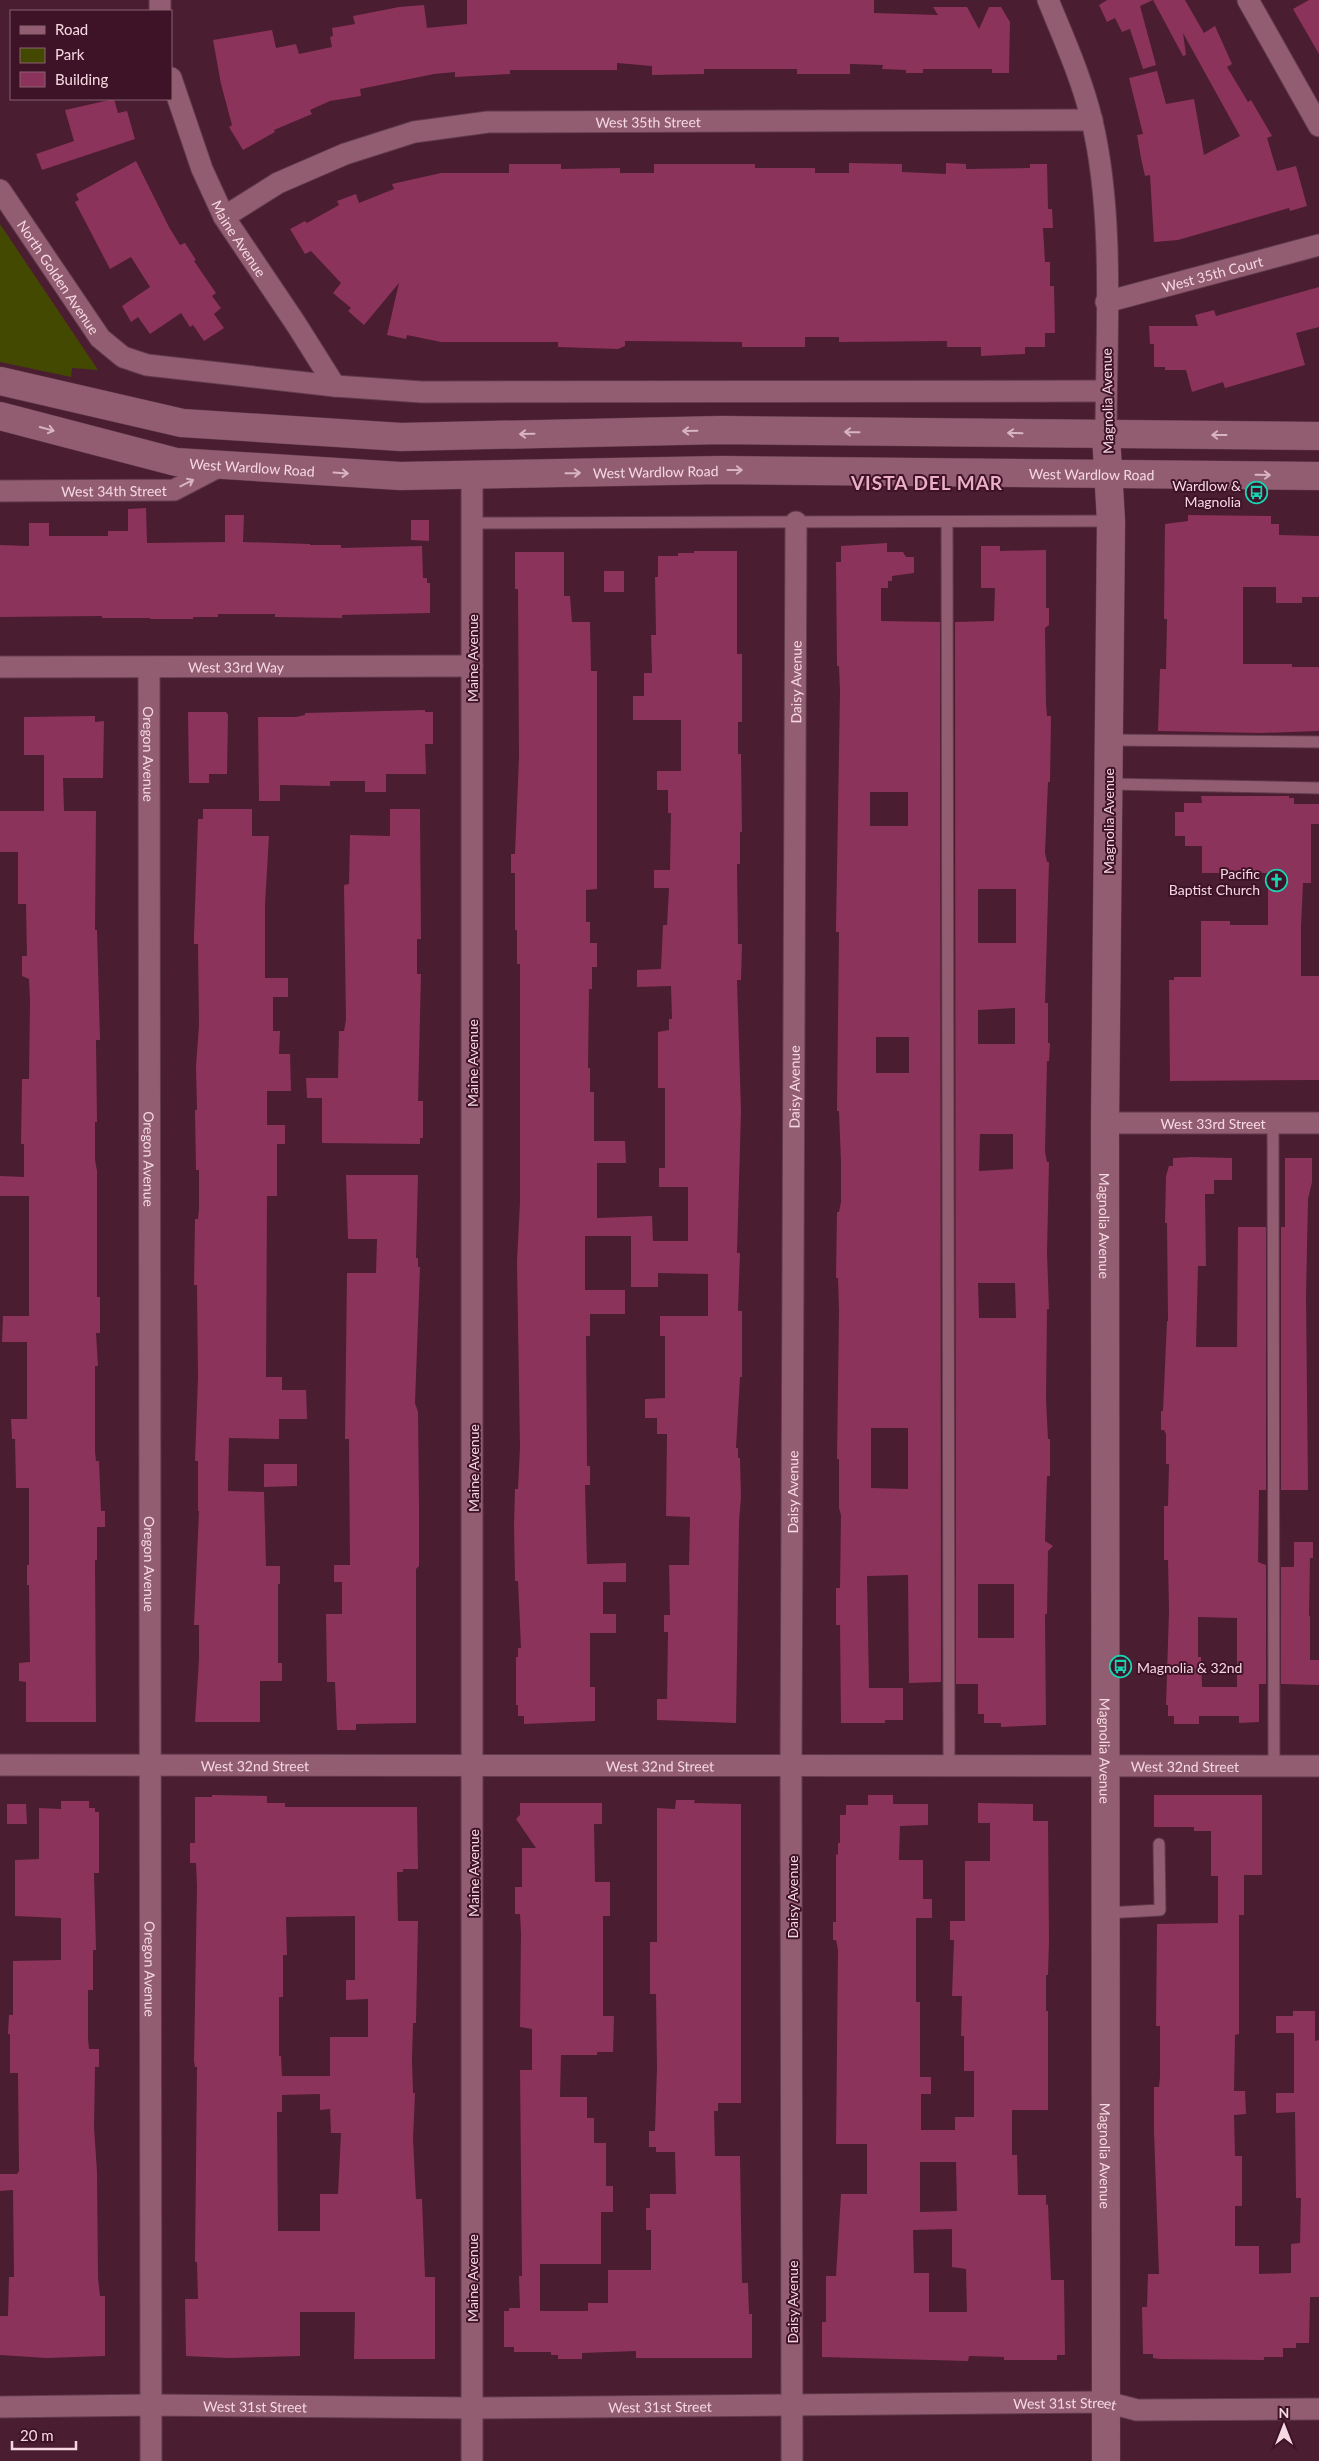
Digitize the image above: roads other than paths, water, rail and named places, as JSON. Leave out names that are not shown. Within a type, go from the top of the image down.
[{"type":"main road","points":[[0,381],[182,423],[401,437],[721,430],[1319,436]]},
{"type":"main road","name":"West Wardlow Road","points":[[0,416],[176,462],[400,476],[721,470],[1319,476]]},
{"type":"main road","name":"Magnolia Avenue","points":[[1106,435],[1111,521],[1105,1123],[1106,2461]]},
{"type":"street","name":"Magnolia Avenue","points":[[1048,0],[1072,58],[1092,120],[1101,176],[1106,239],[1106,435]]},
{"type":"street","points":[[1248,0],[1319,126]]},
{"type":"street","name":"Maine Avenue","points":[[172,81],[202,169],[224,217],[335,386]]},
{"type":"street","name":"West 35th Street","points":[[224,217],[278,183],[345,154],[414,132],[488,122],[1092,120]]},
{"type":"street","name":"North Golden Avenue","points":[[0,190],[100,338],[123,357],[147,365],[335,386]]},
{"type":"street","name":"West 35th Court","points":[[1106,302],[1319,245]]},
{"type":"street","points":[[335,386],[422,392],[1106,391]]},
{"type":"street","name":"West 34th Street","points":[[0,491],[174,490],[222,465]]},
{"type":"street","name":"Maine Avenue","points":[[472,475],[472,2461]]},
{"type":"street","name":"Daisy Avenue","points":[[792,2461],[791,1764],[796,522]]},
{"type":"street","name":"West 33rd Way","points":[[0,667],[472,666]]},
{"type":"street","name":"Oregon Avenue","points":[[148,668],[152,1764],[151,2461]]},
{"type":"street","name":"West 33rd Street","points":[[1105,1123],[1319,1123]]},
{"type":"street","name":"West 32nd Street","points":[[0,1765],[949,1764],[1319,1766]]},
{"type":"street","name":"West 31st Street","points":[[0,2407],[151,2405],[472,2408],[1106,2402],[1137,2410],[1319,2408]]},
{"type":"lane","points":[[472,523],[1111,521]]},
{"type":"lane","points":[[947,522],[949,1764]]},
{"type":"lane","points":[[1109,740],[1319,742]]},
{"type":"lane","points":[[1108,784],[1319,788]]},
{"type":"lane","points":[[1273,1123],[1274,1766]]},
{"type":"lane","points":[[1106,1913],[1160,1910],[1159,1844]]},
{"type":"place","name":"Wardlow & Magnolia","points":[[1257,493]]},
{"type":"place","name":"Pacific Baptist Church","points":[[1276,881]]},
{"type":"place","name":"Magnolia & 32nd","points":[[1121,1667]]},
{"type":"district","name":"VISTA DEL MAR","points":[[927,482]]}]
